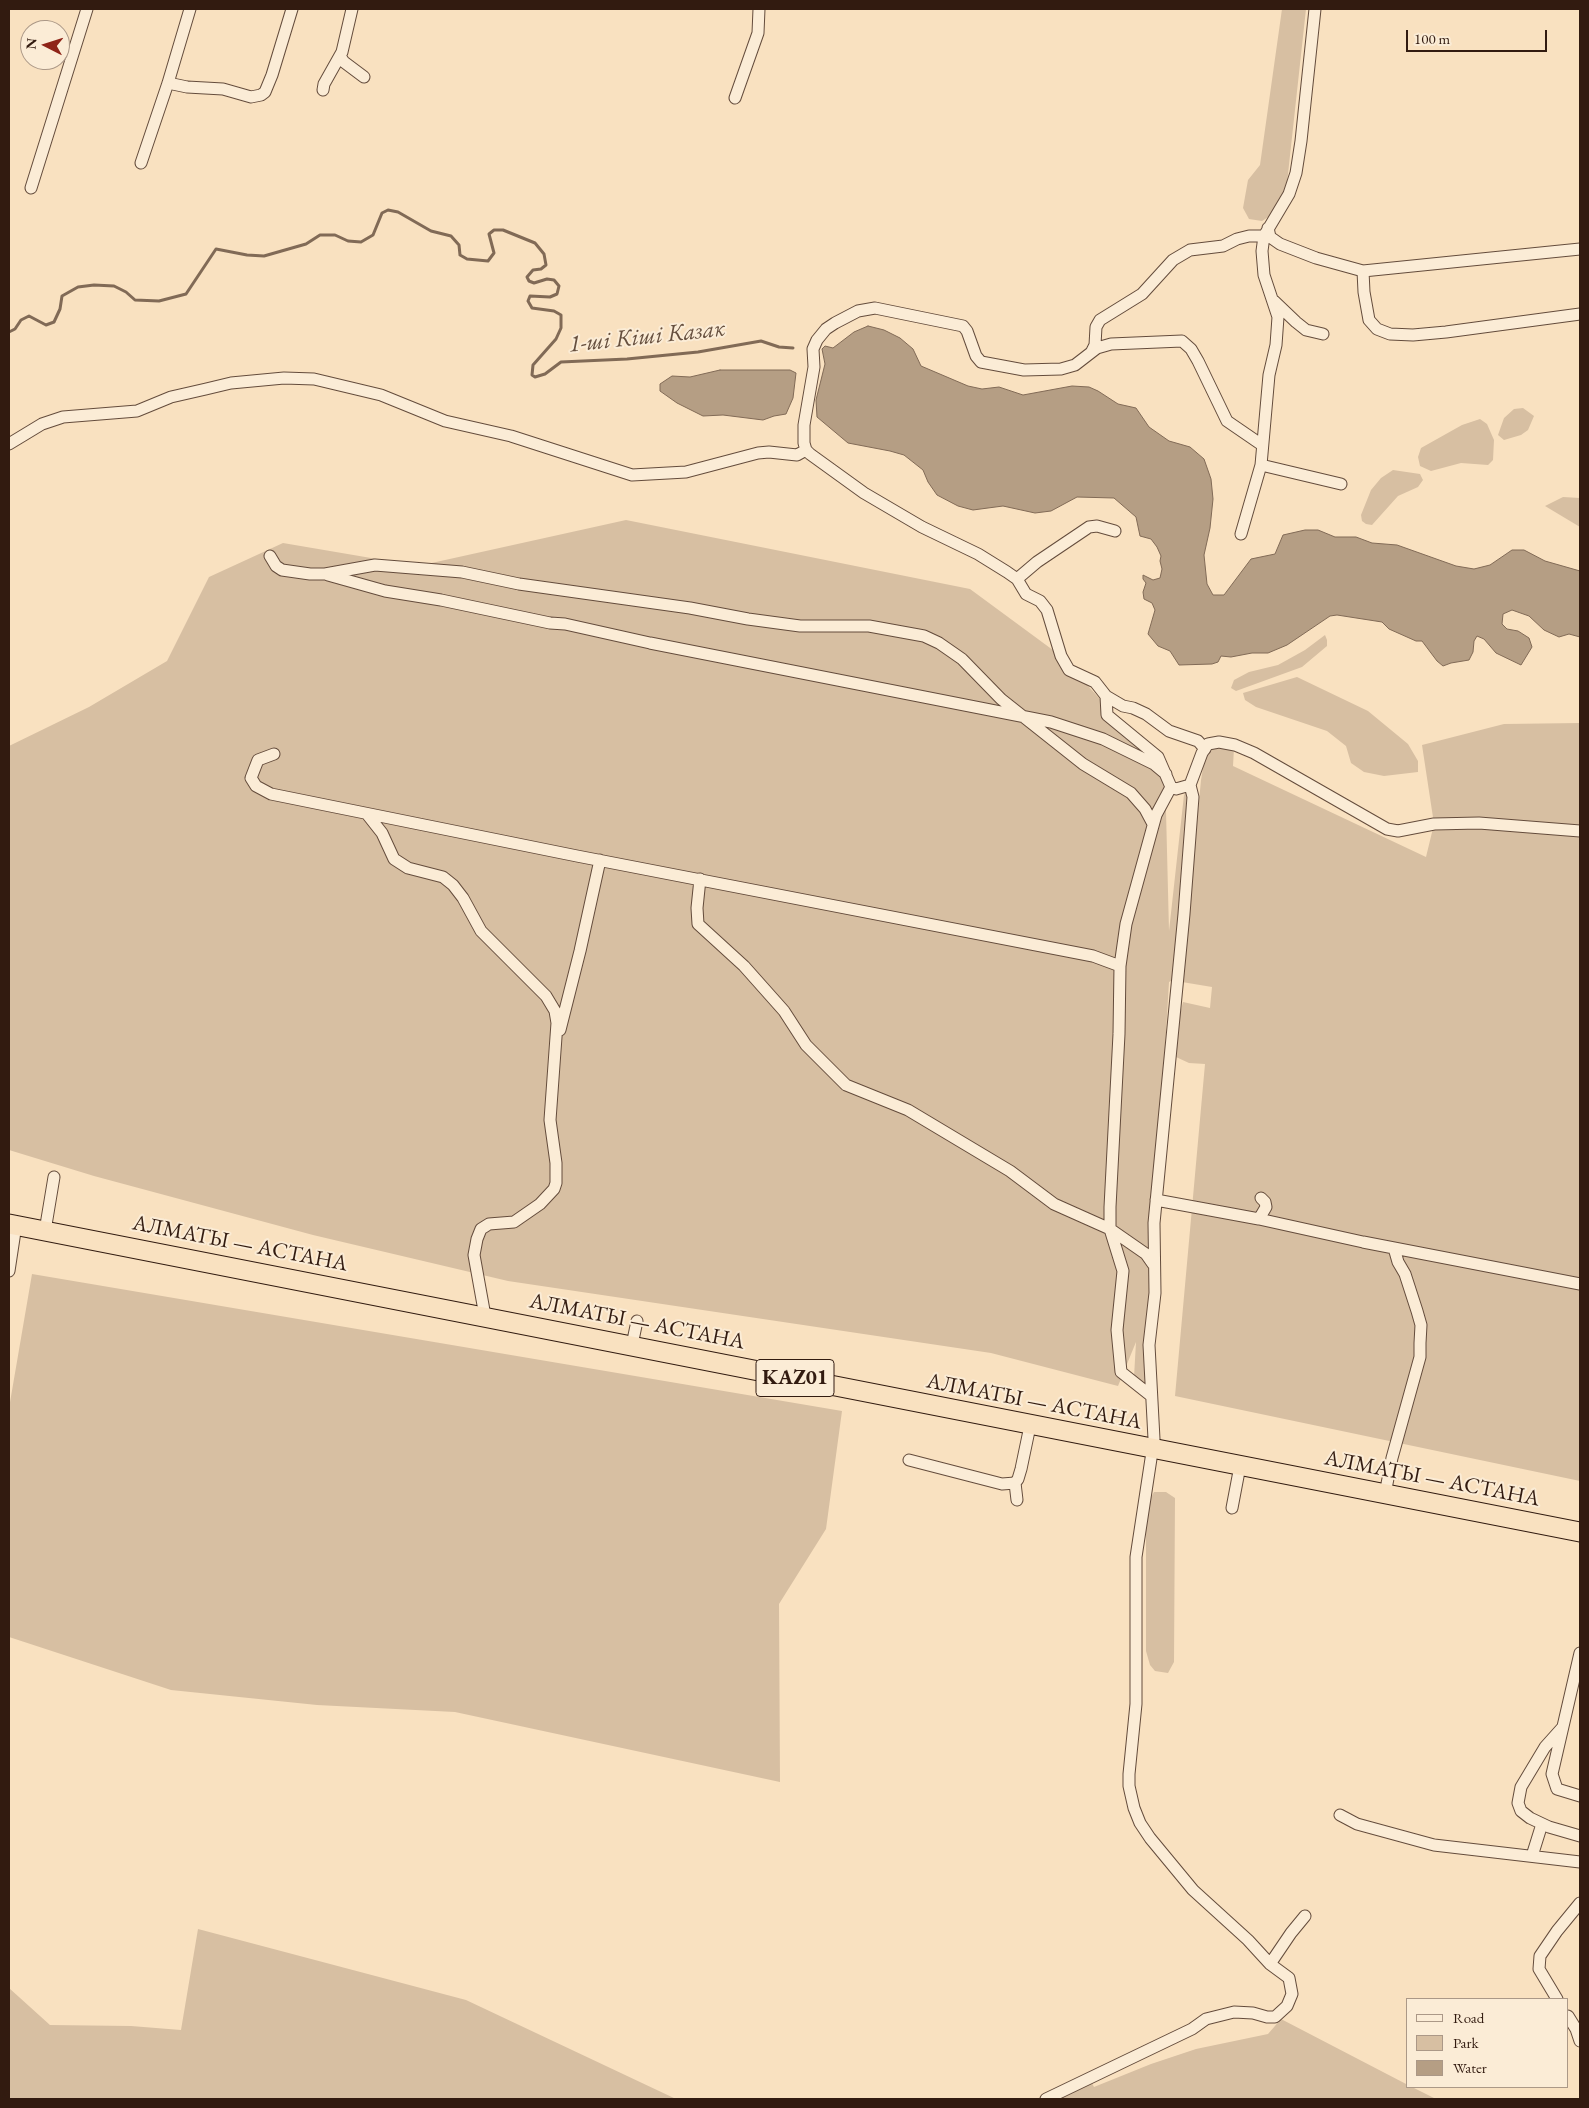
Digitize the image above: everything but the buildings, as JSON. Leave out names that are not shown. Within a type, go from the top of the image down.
[{"type":"highway","name":"АЛМАТЫ — АСТАНА","points":[[12,1224],[632,1345],[1152,1450],[1580,1532]]},
{"type":"street","points":[[31,188],[87,9]]},
{"type":"street","points":[[141,163],[190,9]]},
{"type":"street","points":[[168,83],[187,88],[223,89],[251,97],[261,95],[265,92],[272,75],[292,9]]},
{"type":"street","points":[[323,90],[340,56],[352,9]]},
{"type":"street","points":[[735,98],[758,33],[759,9]]},
{"type":"street","points":[[1241,534],[1261,465],[1269,375],[1276,345],[1278,317],[1264,275],[1262,251],[1266,232],[1289,194],[1296,174],[1315,9]]},
{"type":"street","points":[[340,56],[348,65],[364,77]]},
{"type":"street","points":[[1266,232],[1280,244],[1324,261],[1363,272],[1580,249]]},
{"type":"street","points":[[1097,346],[1096,327],[1100,320],[1142,294],[1174,260],[1190,250],[1223,246],[1237,238],[1266,232]]},
{"type":"street","points":[[1363,272],[1369,320],[1377,329],[1390,334],[1438,333],[1580,314]]},
{"type":"street","points":[[1274,301],[1306,330],[1323,334]]},
{"type":"street","points":[[1205,748],[1198,741],[1169,731],[1146,714],[1123,706],[1106,696],[1095,682],[1069,670],[1063,662],[1047,610],[1040,602],[1026,594],[1017,579],[978,554],[922,527],[864,493],[806,450],[804,425],[814,367],[814,345],[826,329],[858,310],[875,308],[963,326],[968,331],[976,356],[981,362],[1024,370],[1061,369],[1075,364],[1097,346],[1126,342],[1182,341],[1191,349],[1198,361],[1227,422],[1262,446]]},
{"type":"street","points":[[9,444],[42,424],[63,417],[137,411],[171,397],[231,383],[284,378],[314,379],[381,395],[445,421],[534,443],[632,475],[686,472],[752,454],[769,452],[796,456],[806,450]]},
{"type":"street","points":[[1261,465],[1341,484]]},
{"type":"street","points":[[1017,579],[1030,566],[1089,527],[1097,526],[1114,530]]},
{"type":"street","points":[[270,556],[276,566],[282,570],[310,574],[325,574],[370,565],[452,571],[488,576],[519,584],[690,608],[748,619],[800,626],[849,625],[898,630],[924,636],[951,651],[969,666],[1000,699],[1066,748],[1083,764],[1131,793],[1145,808],[1153,824]]},
{"type":"street","points":[[325,574],[385,591],[441,600],[550,623],[564,624],[650,643],[1051,722],[1103,739],[1154,764],[1166,774]]},
{"type":"street","points":[[1106,696],[1107,715],[1158,757],[1171,786],[1176,789],[1190,785]]},
{"type":"street","points":[[1046,2099],[1192,2029],[1206,2019],[1234,2012],[1253,2013],[1267,2017],[1275,2016],[1287,2006],[1292,1994],[1289,1978],[1270,1964],[1248,1940],[1184,1881],[1150,1838],[1140,1823],[1131,1798],[1129,1774],[1136,1704],[1136,1557],[1152,1450],[1149,1345],[1155,1293],[1153,1264],[1154,1223],[1184,914],[1193,797],[1190,785],[1196,766],[1208,744],[1219,742],[1235,745],[1254,753],[1387,830],[1398,831],[1434,824],[1479,823],[1580,831]]},
{"type":"street","points":[[274,754],[258,760],[251,778],[260,788],[271,794],[1093,956],[1120,966]]},
{"type":"street","points":[[1150,1395],[1120,1372],[1117,1330],[1123,1271],[1110,1229],[1119,1034],[1120,966],[1126,924],[1153,824],[1171,786]]},
{"type":"street","points":[[367,814],[382,833],[394,859],[408,868],[443,877],[453,885],[463,898],[481,931],[546,996],[555,1011],[558,1036]]},
{"type":"street","points":[[485,1316],[474,1255],[481,1229],[489,1224],[514,1222],[540,1204],[556,1183],[556,1163],[550,1120],[553,1067],[558,1036],[580,951],[600,860]]},
{"type":"street","points":[[700,879],[697,908],[698,924],[744,966],[784,1010],[806,1044],[846,1085],[908,1110],[1010,1171],[1054,1204],[1110,1229],[1146,1254],[1153,1264]]},
{"type":"street","points":[[45,1231],[54,1176]]},
{"type":"street","points":[[1258,1219],[1266,1207],[1265,1202],[1260,1198]]},
{"type":"street","points":[[1156,1200],[1580,1284]]},
{"type":"street","points":[[9,1271],[12,1224]]},
{"type":"street","points":[[1385,1494],[1394,1449],[1420,1357],[1421,1334],[1421,1325],[1417,1311],[1394,1248]]},
{"type":"street","points":[[632,1345],[637,1321]]},
{"type":"street","points":[[1017,1500],[1015,1483],[1021,1469],[1030,1426]]},
{"type":"street","points":[[909,1460],[1002,1484],[1015,1483]]},
{"type":"street","points":[[1232,1508],[1240,1466]]},
{"type":"street","points":[[1580,1654],[1562,1728],[1552,1780],[1557,1789],[1580,1796]]},
{"type":"street","points":[[1562,1728],[1545,1746],[1518,1796],[1521,1811],[1542,1824],[1580,1836]]},
{"type":"street","points":[[1340,1815],[1357,1824],[1434,1845],[1580,1862]]},
{"type":"street","points":[[1532,1856],[1542,1824]]},
{"type":"street","points":[[1555,1998],[1539,1969],[1540,1956],[1557,1930],[1580,1903]]},
{"type":"street","points":[[1270,1964],[1305,1916]]},
{"type":"street","points":[[1569,2018],[1580,2041]]},
{"type":"green space","points":[[1282,9],[1306,9],[1287,183],[1281,202],[1270,216],[1262,221],[1249,219],[1243,208],[1248,180],[1260,165]]},
{"type":"green space","points":[[1523,408],[1534,416],[1528,430],[1521,435],[1504,440],[1498,435],[1504,418],[1514,409]]},
{"type":"green space","points":[[1480,419],[1487,424],[1494,440],[1493,460],[1488,465],[1461,463],[1431,471],[1420,466],[1418,457],[1421,448],[1462,425]]},
{"type":"green space","points":[[1393,470],[1420,474],[1423,480],[1418,487],[1398,496],[1372,525],[1366,524],[1362,521],[1361,515],[1371,490],[1381,478]]},
{"type":"green space","points":[[1563,497],[1580,498],[1580,527],[1545,506]]},
{"type":"green space","points":[[626,520],[970,589],[1061,656],[1165,771],[1169,931],[1184,795],[1187,791],[1191,792],[1173,980],[1169,982],[1156,1200],[1152,1390],[1134,1377],[1136,1342],[1118,1386],[991,1353],[508,1281],[313,1235],[94,1176],[9,1150],[9,746],[89,707],[167,661],[209,577],[283,543],[418,566]]},
{"type":"green space","points":[[1325,635],[1327,646],[1302,667],[1236,691],[1231,688],[1234,680],[1249,672],[1278,665],[1305,650]]},
{"type":"green space","points":[[1297,677],[1368,711],[1408,744],[1418,761],[1418,772],[1384,776],[1364,772],[1351,763],[1346,746],[1327,731],[1256,707],[1245,700],[1243,693]]},
{"type":"green space","points":[[1580,723],[1580,1481],[1175,1396],[1205,1064],[1189,1063],[1176,1057],[1179,1018],[1183,1002],[1210,1008],[1212,987],[1182,982],[1201,780],[1205,756],[1212,746],[1234,748],[1233,766],[1426,857],[1434,824],[1422,745],[1504,724]]},
{"type":"green space","points":[[32,1274],[842,1411],[826,1529],[779,1604],[780,1782],[455,1712],[317,1705],[171,1690],[9,1637],[9,1408]]},
{"type":"green space","points":[[1154,1492],[1166,1492],[1175,1498],[1174,1662],[1168,1673],[1155,1671],[1150,1665],[1146,1651],[1146,1529],[1148,1503]]},
{"type":"green space","points":[[198,1929],[466,2000],[676,2099],[9,2099],[9,1988],[50,2025],[131,2026],[181,2030]]},
{"type":"green space","points":[[1281,2019],[1406,2084],[1406,2088],[1414,2088],[1436,2099],[1046,2099],[1089,2077],[1094,2087],[1151,2064],[1196,2049],[1268,2034]]},
{"type":"water","points":[[868,326],[884,330],[900,338],[913,349],[921,366],[968,386],[982,389],[999,387],[1023,395],[1072,386],[1089,387],[1118,404],[1136,408],[1149,427],[1169,441],[1190,447],[1204,459],[1211,479],[1213,499],[1210,528],[1204,555],[1207,584],[1213,595],[1224,595],[1251,559],[1275,554],[1283,535],[1305,530],[1318,530],[1335,537],[1356,537],[1372,543],[1397,545],[1456,566],[1474,569],[1490,565],[1512,550],[1524,550],[1545,561],[1580,571],[1580,637],[1569,634],[1559,637],[1544,630],[1529,616],[1512,610],[1503,614],[1502,624],[1507,629],[1518,631],[1529,638],[1532,647],[1521,665],[1496,653],[1484,639],[1477,636],[1469,660],[1443,666],[1422,641],[1416,641],[1389,629],[1382,622],[1337,615],[1330,616],[1287,645],[1268,653],[1252,653],[1231,657],[1221,656],[1218,662],[1212,664],[1179,665],[1170,651],[1158,646],[1148,634],[1155,610],[1152,603],[1144,599],[1143,592],[1146,583],[1143,575],[1153,580],[1160,578],[1162,569],[1161,556],[1151,539],[1140,536],[1136,517],[1114,498],[1077,497],[1051,511],[1035,513],[1003,506],[973,510],[958,506],[937,495],[928,482],[923,470],[904,455],[848,443],[817,417],[816,400],[825,364],[822,349],[825,346],[833,348],[854,332]]},
{"type":"water","points":[[720,370],[790,370],[796,373],[793,398],[786,414],[763,420],[723,415],[703,416],[677,403],[660,391],[660,384],[672,376],[690,377]]},
{"type":"waterway","name":"1-ші Кіші Казак","points":[[9,332],[15,329],[21,320],[29,316],[46,325],[54,322],[60,309],[62,296],[78,287],[94,285],[114,286],[126,292],[135,300],[159,301],[186,294],[216,249],[264,256],[306,244],[320,235],[335,235],[348,241],[361,242],[373,235],[382,213],[388,210],[398,212],[431,231],[451,236],[459,245],[460,255],[467,259],[488,261],[494,253],[489,234],[494,230],[503,230],[535,243],[544,254],[546,265],[541,269],[533,270],[527,277],[529,281],[534,283],[547,279],[554,280],[559,286],[557,294],[550,297],[530,296],[528,301],[532,308],[554,311],[561,315],[561,328],[556,339],[533,365],[532,375],[535,377],[545,374],[561,362],[627,359],[698,352],[761,341],[779,347],[793,348]]}]
